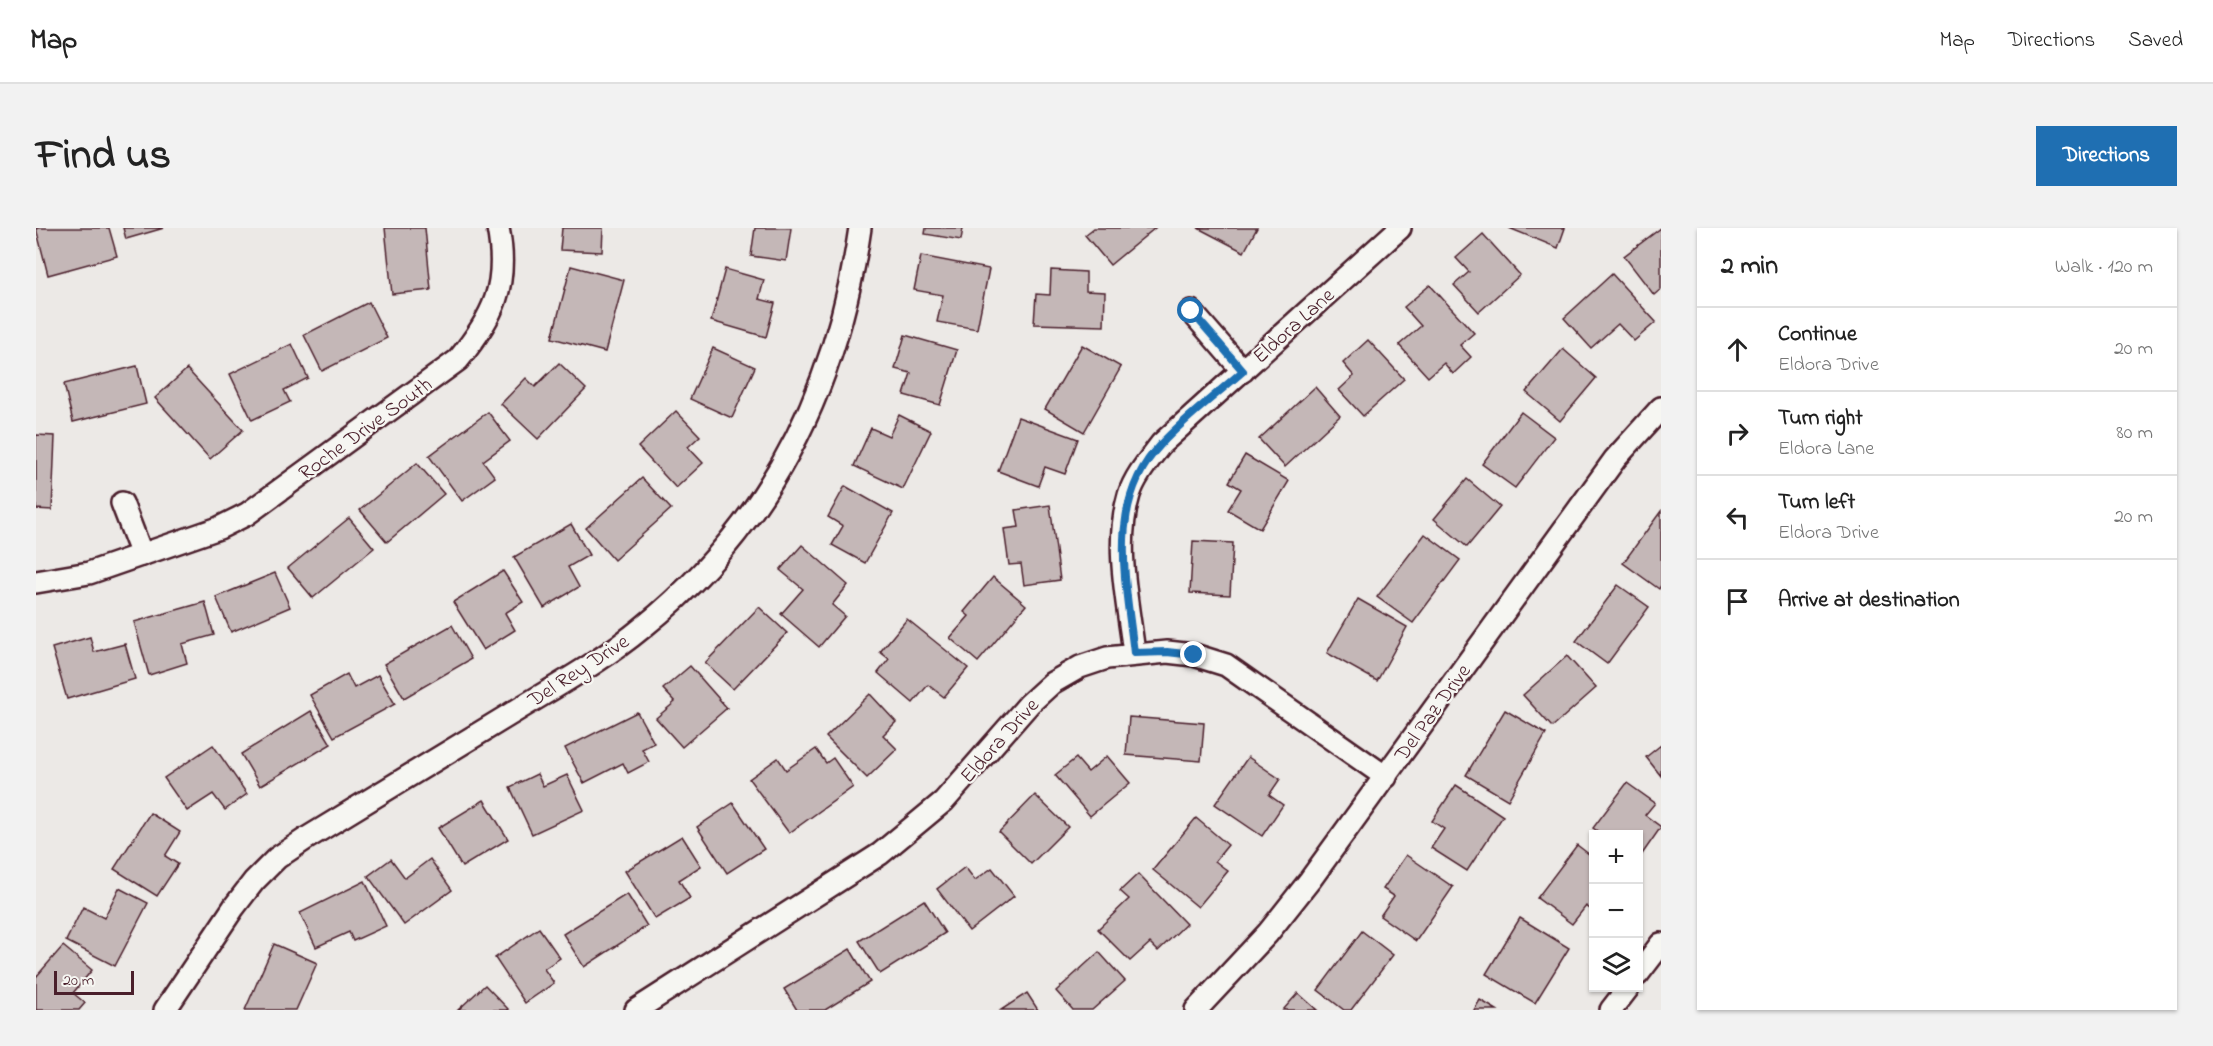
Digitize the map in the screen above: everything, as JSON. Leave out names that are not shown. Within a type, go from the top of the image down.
[{"type":"street","name":"Roche Drive South","points":[[36,582],[81,575],[219,528],[247,514],[458,360],[478,335],[493,310],[502,275],[498,228]]},
{"type":"street","name":"Del Rey Drive","points":[[165,1010],[234,907],[277,858],[307,837],[593,663],[641,629],[697,578],[764,495],[815,403],[844,313],[860,228]]},
{"type":"street","name":"Eldora Lane","points":[[1134,653],[1123,554],[1124,521],[1130,495],[1140,471],[1161,444],[1400,228]]},
{"type":"street","points":[[1191,311],[1243,371]]},
{"type":"street","name":"Del Paz Drive","points":[[1196,1010],[1268,933],[1386,777],[1615,459],[1661,408]]},
{"type":"street","points":[[122,503],[142,555]]},
{"type":"street","name":"Eldora Drive","points":[[636,1010],[845,878],[909,831],[944,801],[1029,704],[1052,683],[1080,667],[1107,658],[1134,653],[1167,652],[1194,655],[1226,665],[1386,777]]},
{"type":"street","points":[[1643,967],[1661,944]]},
{"type":"street","points":[[1611,1010],[1624,992]]},
{"type":"building","points":[[36,228],[109,228],[117,256],[48,275]]},
{"type":"building","points":[[123,228],[164,228],[126,239]]},
{"type":"building","points":[[385,228],[425,228],[431,290],[392,294]]},
{"type":"building","points":[[562,228],[603,228],[602,252],[560,250]]},
{"type":"building","points":[[755,228],[791,228],[786,261],[751,256]]},
{"type":"building","points":[[926,228],[963,228],[961,240],[925,234]]},
{"type":"building","points":[[1094,228],[1155,228],[1110,265],[1085,235]]},
{"type":"building","points":[[1198,228],[1257,228],[1244,252]]},
{"type":"building","points":[[1509,228],[1565,228],[1558,248]]},
{"type":"building","points":[[1661,228],[1661,289],[1654,295],[1624,256]]},
{"type":"building","points":[[1483,234],[1520,275],[1479,312],[1454,285],[1469,272],[1456,258]]},
{"type":"building","points":[[921,256],[989,269],[977,329],[937,322],[943,295],[914,290]]},
{"type":"building","points":[[571,266],[624,280],[605,352],[552,338]]},
{"type":"building","points":[[725,269],[764,280],[759,299],[775,303],[766,337],[711,321]]},
{"type":"building","points":[[1051,270],[1086,272],[1086,291],[1105,292],[1104,326],[1034,324],[1036,294],[1050,295]]},
{"type":"building","points":[[1612,274],[1656,322],[1634,341],[1618,324],[1591,348],[1564,318]]},
{"type":"building","points":[[1430,285],[1474,333],[1460,345],[1471,357],[1453,374],[1444,363],[1428,377],[1399,345],[1421,326],[1404,307]]},
{"type":"building","points":[[369,302],[387,338],[322,371],[304,335]]},
{"type":"building","points":[[905,335],[957,350],[940,405],[904,395],[911,373],[895,369]]},
{"type":"building","points":[[1368,340],[1404,379],[1363,416],[1339,390],[1354,376],[1343,363]]},
{"type":"building","points":[[292,344],[308,378],[284,390],[290,402],[252,420],[230,374]]},
{"type":"building","points":[[1082,345],[1121,367],[1084,432],[1045,409]]},
{"type":"building","points":[[713,348],[755,367],[732,418],[690,399]]},
{"type":"building","points":[[1563,349],[1596,378],[1560,421],[1526,392]]},
{"type":"building","points":[[559,363],[586,389],[538,439],[501,404],[526,378],[535,387]]},
{"type":"building","points":[[137,366],[146,404],[73,422],[64,384]]},
{"type":"building","points":[[187,369],[243,430],[210,459],[155,398]]},
{"type":"building","points":[[1315,387],[1340,416],[1285,467],[1259,439]]},
{"type":"building","points":[[676,411],[700,436],[688,447],[703,463],[676,488],[638,447]]},
{"type":"building","points":[[488,412],[510,441],[483,461],[495,477],[462,501],[429,456]]},
{"type":"building","points":[[1521,412],[1554,437],[1515,488],[1482,464]]},
{"type":"building","points":[[899,415],[931,431],[903,489],[854,466],[871,428],[889,436]]},
{"type":"building","points":[[1018,417],[1078,439],[1065,474],[1045,467],[1038,486],[998,471]]},
{"type":"building","points":[[36,435],[55,436],[52,510],[36,509]]},
{"type":"building","points":[[1245,455],[1289,481],[1260,529],[1228,510],[1241,489],[1229,482]]},
{"type":"building","points":[[417,463],[444,494],[387,542],[360,510]]},
{"type":"building","points":[[642,478],[671,509],[614,560],[586,528]]},
{"type":"building","points":[[1467,479],[1500,507],[1467,547],[1434,519]]},
{"type":"building","points":[[845,486],[893,513],[865,563],[832,545],[843,526],[828,517]]},
{"type":"building","points":[[1050,505],[1060,580],[1024,585],[1021,564],[1009,565],[1004,529],[1019,527],[1016,510]]},
{"type":"building","points":[[1661,511],[1661,585],[1659,589],[1623,563]]},
{"type":"building","points":[[349,518],[374,548],[313,598],[288,568]]},
{"type":"building","points":[[571,524],[589,555],[568,567],[579,587],[544,608],[514,557]]},
{"type":"building","points":[[1425,534],[1460,560],[1413,623],[1377,597]]},
{"type":"building","points":[[1193,541],[1233,543],[1230,595],[1190,593]]},
{"type":"building","points":[[802,545],[848,585],[832,605],[845,616],[819,647],[781,614],[803,589],[780,570]]},
{"type":"building","points":[[503,571],[523,602],[505,613],[515,630],[483,650],[453,602]]},
{"type":"building","points":[[275,573],[290,607],[231,632],[216,597]]},
{"type":"building","points":[[993,577],[1026,605],[978,662],[950,638],[969,616],[964,612]]},
{"type":"building","points":[[1618,585],[1649,607],[1607,664],[1576,641]]},
{"type":"building","points":[[1358,599],[1407,627],[1377,681],[1327,653]]},
{"type":"building","points":[[205,602],[214,635],[182,644],[187,663],[149,675],[134,622]]},
{"type":"building","points":[[759,607],[787,633],[733,689],[705,663]]},
{"type":"building","points":[[907,619],[968,668],[944,697],[928,685],[913,703],[878,673],[889,659],[880,652]]},
{"type":"building","points":[[452,625],[471,659],[404,698],[384,664]]},
{"type":"building","points":[[90,637],[94,652],[125,644],[135,679],[67,699],[52,648]]},
{"type":"building","points":[[1567,656],[1596,688],[1552,727],[1523,695]]},
{"type":"building","points":[[690,666],[727,708],[682,747],[656,718],[675,702],[663,689]]},
{"type":"building","points":[[347,674],[354,688],[378,675],[395,704],[334,737],[310,695]]},
{"type":"building","points":[[870,694],[896,722],[883,735],[897,749],[867,778],[826,737]]},
{"type":"building","points":[[1505,710],[1546,734],[1508,800],[1466,775]]},
{"type":"building","points":[[311,711],[331,744],[260,786],[241,754]]},
{"type":"building","points":[[637,712],[654,743],[642,749],[649,762],[628,773],[623,763],[584,783],[565,748]]},
{"type":"building","points":[[1129,717],[1204,723],[1201,761],[1126,755]]},
{"type":"building","points":[[213,745],[247,794],[225,810],[213,794],[187,811],[164,778]]},
{"type":"building","points":[[1661,745],[1661,776],[1646,757]]},
{"type":"building","points":[[816,749],[826,763],[833,758],[853,787],[789,833],[749,779],[778,758],[786,770]]},
{"type":"building","points":[[1107,756],[1130,783],[1090,816],[1055,775],[1076,758],[1088,772]]},
{"type":"building","points":[[1248,757],[1280,779],[1269,795],[1283,805],[1262,836],[1215,804]]},
{"type":"building","points":[[537,774],[543,786],[567,775],[584,810],[532,834],[510,787]]},
{"type":"building","points":[[1627,783],[1655,803],[1645,815],[1661,827],[1643,853],[1643,830],[1596,830],[1593,828]]},
{"type":"building","points":[[1456,785],[1503,816],[1467,871],[1431,848],[1444,829],[1432,821]]},
{"type":"building","points":[[1035,795],[1068,827],[1031,864],[999,832]]},
{"type":"building","points":[[484,800],[508,839],[462,867],[438,828]]},
{"type":"building","points":[[733,803],[764,849],[727,873],[697,827]]},
{"type":"building","points":[[150,813],[180,832],[165,856],[178,864],[157,896],[114,869]]},
{"type":"building","points":[[1196,818],[1228,845],[1215,861],[1228,871],[1198,907],[1153,870]]},
{"type":"building","points":[[682,836],[701,866],[679,880],[690,898],[655,919],[625,871]]},
{"type":"building","points":[[1577,845],[1589,854],[1589,908],[1586,906],[1572,924],[1537,898]]},
{"type":"building","points":[[1406,855],[1453,887],[1416,941],[1380,916],[1394,896],[1383,889]]},
{"type":"building","points":[[391,859],[405,878],[430,859],[452,890],[404,925],[368,876]]},
{"type":"building","points":[[965,867],[975,880],[992,868],[1014,896],[969,931],[937,889]]},
{"type":"building","points":[[1138,874],[1186,924],[1158,951],[1150,943],[1130,961],[1098,929],[1129,899],[1120,891]]},
{"type":"building","points":[[365,881],[386,926],[353,941],[349,932],[316,947],[300,913]]},
{"type":"building","points":[[119,888],[148,903],[115,966],[66,941],[83,907],[104,918]]},
{"type":"building","points":[[627,894],[647,926],[584,967],[563,934]]},
{"type":"building","points":[[924,900],[945,933],[880,974],[859,941]]},
{"type":"building","points":[[1520,918],[1569,948],[1535,1003],[1486,974]]},
{"type":"building","points":[[539,928],[560,958],[544,969],[554,983],[525,1003],[495,958]]},
{"type":"building","points":[[1362,931],[1393,955],[1351,1010],[1344,1010],[1318,990]]},
{"type":"building","points":[[274,944],[317,963],[296,1010],[245,1010]]},
{"type":"building","points":[[63,946],[92,970],[73,993],[85,1003],[79,1010],[36,1010],[36,977]]},
{"type":"building","points":[[850,949],[870,982],[825,1010],[797,1010],[784,989]]},
{"type":"building","points":[[1099,952],[1125,981],[1092,1010],[1073,1010],[1056,991]]},
{"type":"building","points":[[485,985],[509,1010],[458,1010]]},
{"type":"building","points":[[1027,993],[1038,1010],[1001,1010]]},
{"type":"building","points":[[1298,993],[1317,1010],[1283,1010]]},
{"type":"building","points":[[1480,1000],[1497,1010],[1474,1010]]},
{"type":"route","points":[[1191,311],[1243,371],[1161,444],[1140,471],[1130,495],[1124,521],[1123,554],[1134,653],[1167,652],[1194,655]]}]
